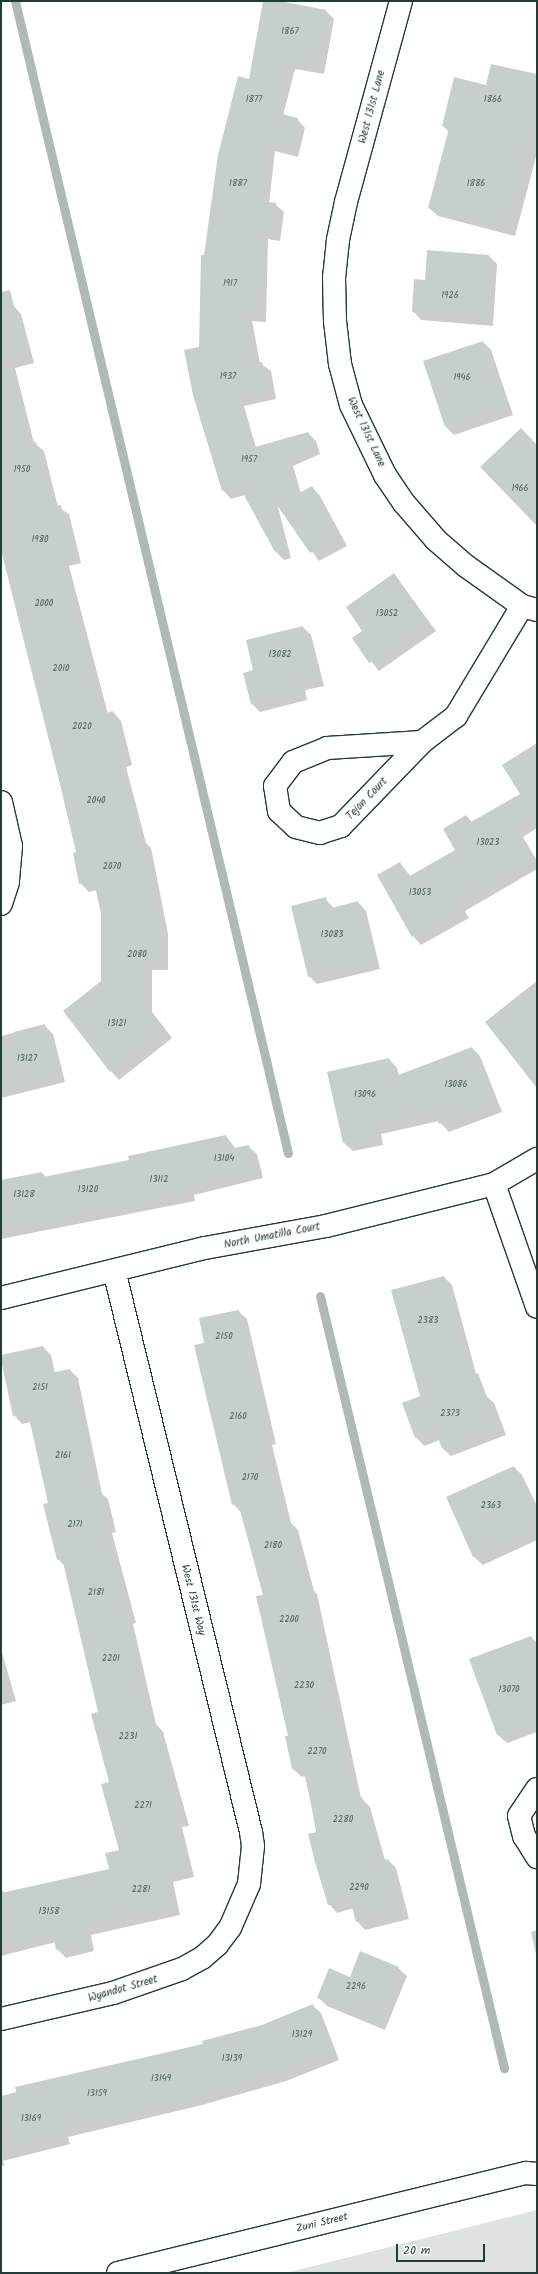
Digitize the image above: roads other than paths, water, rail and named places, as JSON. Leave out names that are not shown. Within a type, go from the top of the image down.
[{"type":"street","name":"West 131st Lane","points":[[401,1],[346,202],[338,240],[334,292],[340,364],[353,411],[382,468],[404,503],[436,540],[466,566],[530,608]]},
{"type":"street","name":"Tejon Court","points":[[422,742],[327,748],[293,762],[275,786],[279,811],[296,827],[320,833],[341,826],[422,742],[456,716],[530,608]]},
{"type":"street","points":[[1,802],[11,846],[8,882],[1,904]]},
{"type":"street","name":"North Umatilla Court","points":[[1,1298],[205,1248],[326,1226],[494,1184],[537,1159]]},
{"type":"street","points":[[494,1184],[537,1307]]},
{"type":"street","name":"West 131st Way","points":[[114,1270],[251,1832],[253,1846],[249,1884],[230,1928]]},
{"type":"street","points":[[537,1789],[519,1816],[524,1836],[537,1857]]},
{"type":"street","name":"Wyandot Street","points":[[1,2019],[113,1993],[156,1980],[202,1958],[217,1945],[230,1928]]},
{"type":"street","name":"Zuni Street","points":[[118,2273],[533,2171]]},
{"type":"waterway","points":[[15,1],[288,1153]]},
{"type":"waterway","points":[[320,1296],[504,2068]]}]
